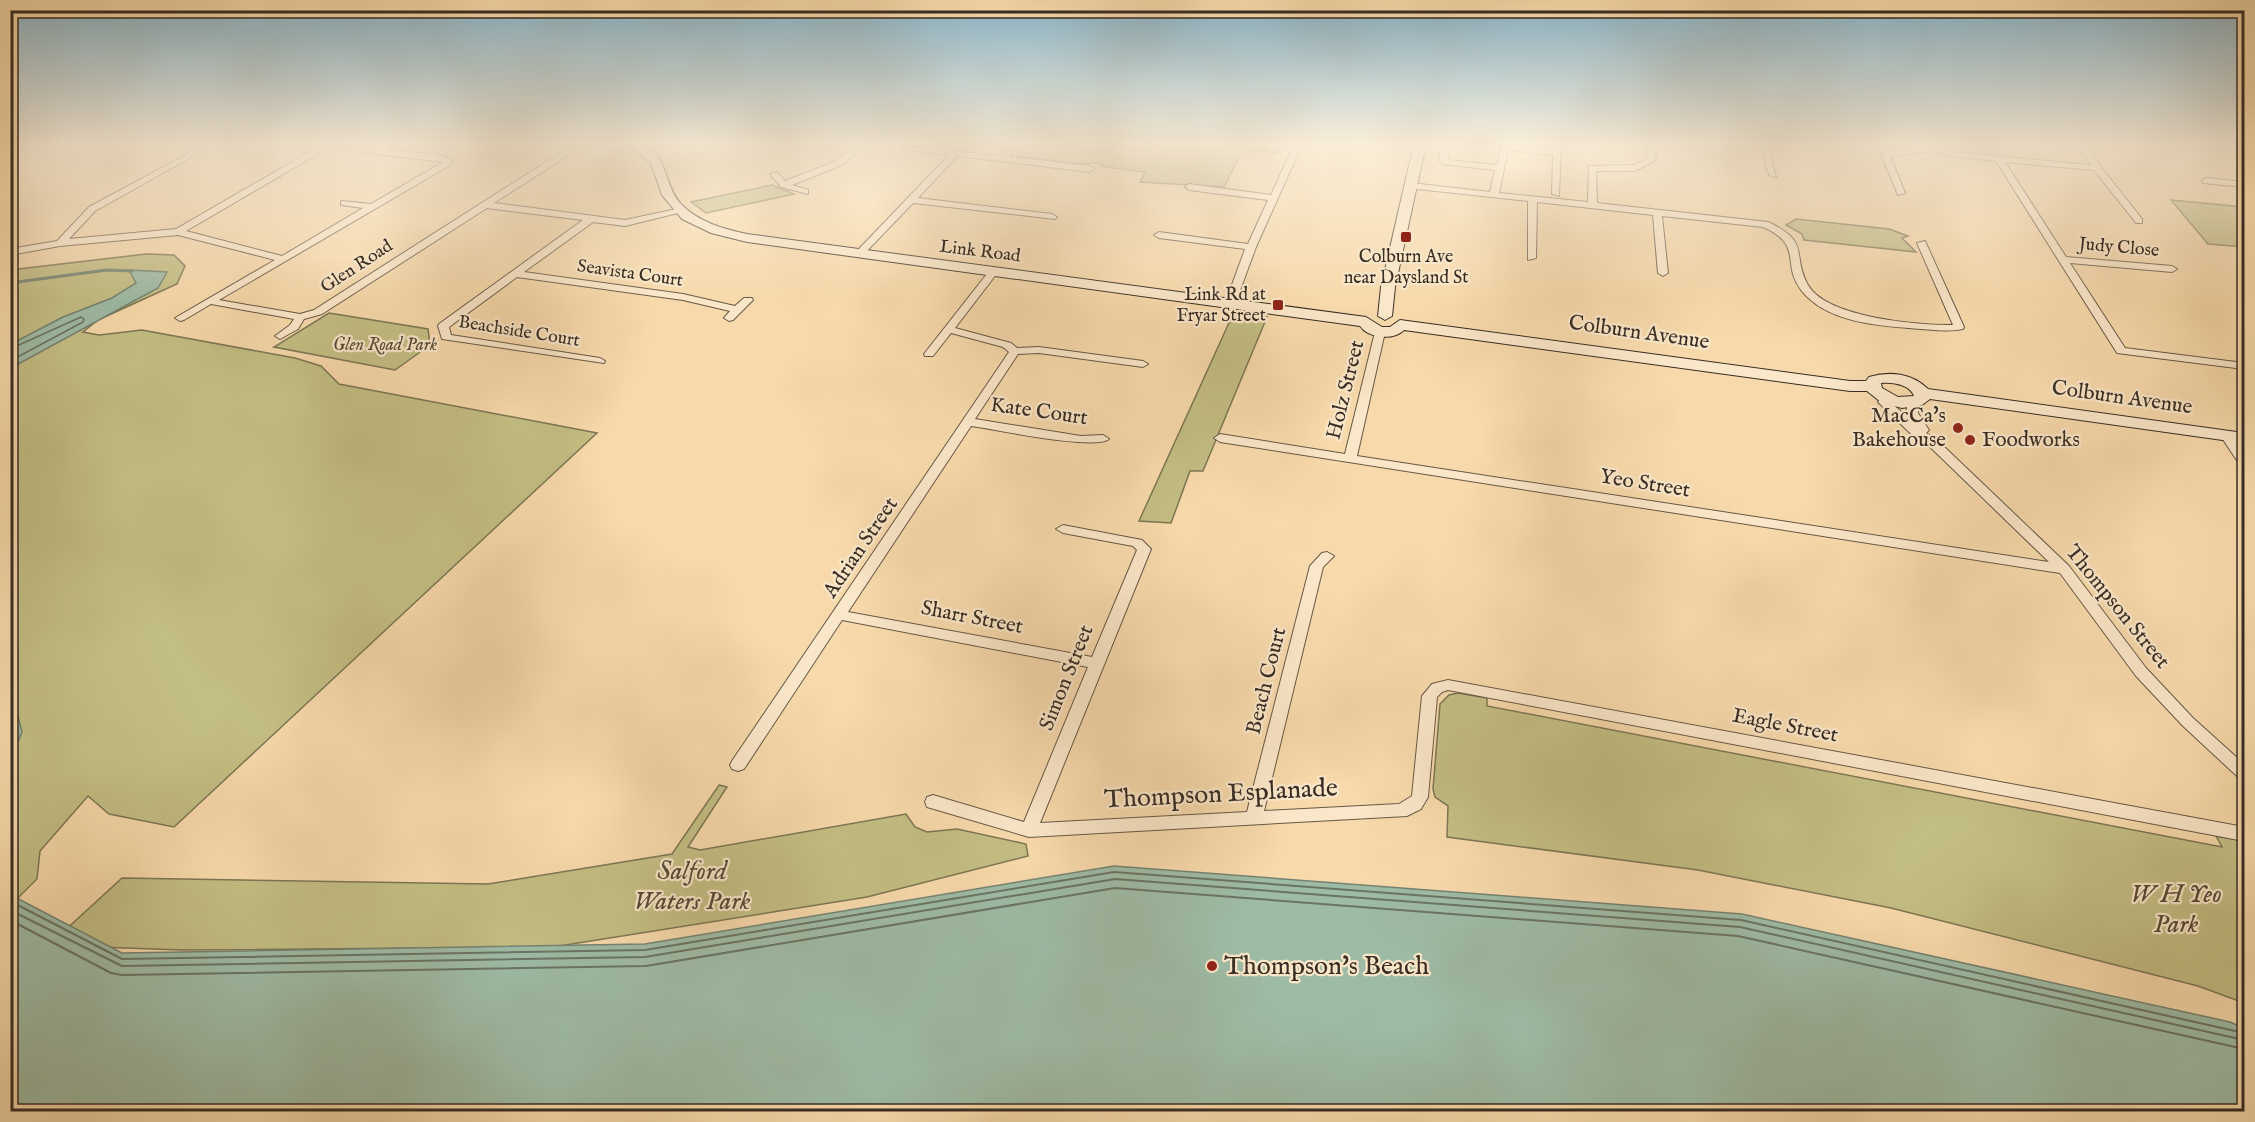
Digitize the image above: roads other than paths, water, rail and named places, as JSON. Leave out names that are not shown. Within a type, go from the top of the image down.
[{"type":"main road","name":"Link Road","points":[[668,196],[681,211],[696,221],[733,235],[859,255],[1366,322]]},
{"type":"main road","points":[[1385,315],[1388,287],[1409,196]]},
{"type":"main road","points":[[1385,315],[1397,320],[1400,325],[1394,331],[1380,332],[1368,327],[1366,322],[1374,316],[1385,315]]},
{"type":"main road","name":"Colburn Avenue","points":[[1400,325],[1850,386],[1872,386],[1875,380],[1893,378],[1915,386],[1918,398]]},
{"type":"main road","points":[[1872,386],[1887,398]]},
{"type":"main road","name":"Colburn Avenue","points":[[1887,398],[1918,398],[2244,438]]},
{"type":"street","points":[[60,243],[92,209],[115,196]]},
{"type":"street","points":[[177,232],[238,196]]},
{"type":"street","points":[[180,318],[392,196]]},
{"type":"street","name":"Glen Road","points":[[280,336],[294,327],[300,317],[318,312],[500,196]]},
{"type":"street","points":[[859,255],[915,196]]},
{"type":"street","points":[[1230,304],[1251,247],[1274,198],[1261,196]]},
{"type":"street","points":[[1507,196],[1657,212],[1777,228],[1790,237],[1804,288],[1820,302],[1867,318],[1959,327],[1922,243]]},
{"type":"street","points":[[1593,196],[1593,206]]},
{"type":"street","points":[[2023,196],[2121,351],[2244,366]]},
{"type":"street","points":[[2119,196],[2139,221]]},
{"type":"street","points":[[1531,258],[1533,199]]},
{"type":"street","points":[[912,200],[1052,217]]},
{"type":"street","points":[[344,203],[374,207]]},
{"type":"street","points":[[485,206],[626,223],[681,211]]},
{"type":"street","points":[[1657,212],[1663,273]]},
{"type":"street","name":"Beachside Court","points":[[591,219],[443,326],[446,337],[600,361]]},
{"type":"street","points":[[10,252],[60,243],[177,232],[284,259]]},
{"type":"street","points":[[1159,235],[1251,247]]},
{"type":"street","name":"Judy Close","points":[[2063,260],[2172,269]]},
{"type":"street","points":[[929,354],[993,272]]},
{"type":"street","name":"Seavista Court","points":[[516,274],[683,297],[738,310]]},
{"type":"street","points":[[729,318],[748,300]]},
{"type":"street","points":[[210,301],[300,317]]},
{"type":"street","points":[[948,329],[1007,345],[1015,351],[1040,350],[1143,364]]},
{"type":"street","name":"Holz Street","points":[[1350,458],[1380,332]]},
{"type":"street","name":"Adrian Street","points":[[738,765],[841,615],[1015,351]]},
{"type":"street","name":"Thompson Street","points":[[1887,398],[1884,402],[1914,430],[1932,441]]},
{"type":"street","name":"Thompson Street","points":[[1918,398],[1912,413],[1932,441],[2064,569],[2141,672],[2188,722],[2244,773]]},
{"type":"street","name":"Kate Court","points":[[970,422],[1081,440],[1103,439]]},
{"type":"street","points":[[2226,435],[2244,462]]},
{"type":"street","name":"Yeo Street","points":[[1220,438],[2064,569]]},
{"type":"street","name":"Simon Street","points":[[1029,830],[1144,549],[1139,544],[1063,529]]},
{"type":"street","name":"Beach Court","points":[[1254,819],[1317,566],[1327,556]]},
{"type":"street","name":"Sharr Street","points":[[841,615],[1096,663]]},
{"type":"street","name":"Eagle Street","points":[[1415,804],[1420,796],[1430,696],[1437,688],[1448,685],[2244,834]]},
{"type":"street","name":"Thompson Esplanade","points":[[933,802],[1029,830],[1401,811],[1415,804]]},
{"type":"water","points":[[129,270],[167,272],[158,288],[11,368],[11,344],[63,317],[112,298],[136,283]]},
{"type":"water","points":[[10,687],[22,732],[11,759]]},
{"type":"water","name":"Thompson's Beach","points":[[1114,866],[1742,914],[2230,1022],[2244,1028],[2244,1111],[11,1111],[11,895],[122,953],[645,944]]},
{"type":"waterway","points":[[10,283],[107,270],[132,271]]},
{"type":"place","name":"Colburn Ave near Daysland St","points":[[1406,237]]},
{"type":"place","name":"Link Rd at Fryar Street","points":[[1278,305]]},
{"type":"place","name":"MacCa's Bakehouse","points":[[1958,428]]},
{"type":"place","name":"Foodworks","points":[[1970,440]]},
{"type":"place","name":"Thompson's Beach","points":[[1212,966]]},
{"type":"park label","name":"Glen Road Park","points":[[385,345]]},
{"type":"park label","name":"Salford Waters Park","points":[[692,886]]},
{"type":"park label","name":"W H Yeo Park","points":[[2176,909]]}]
